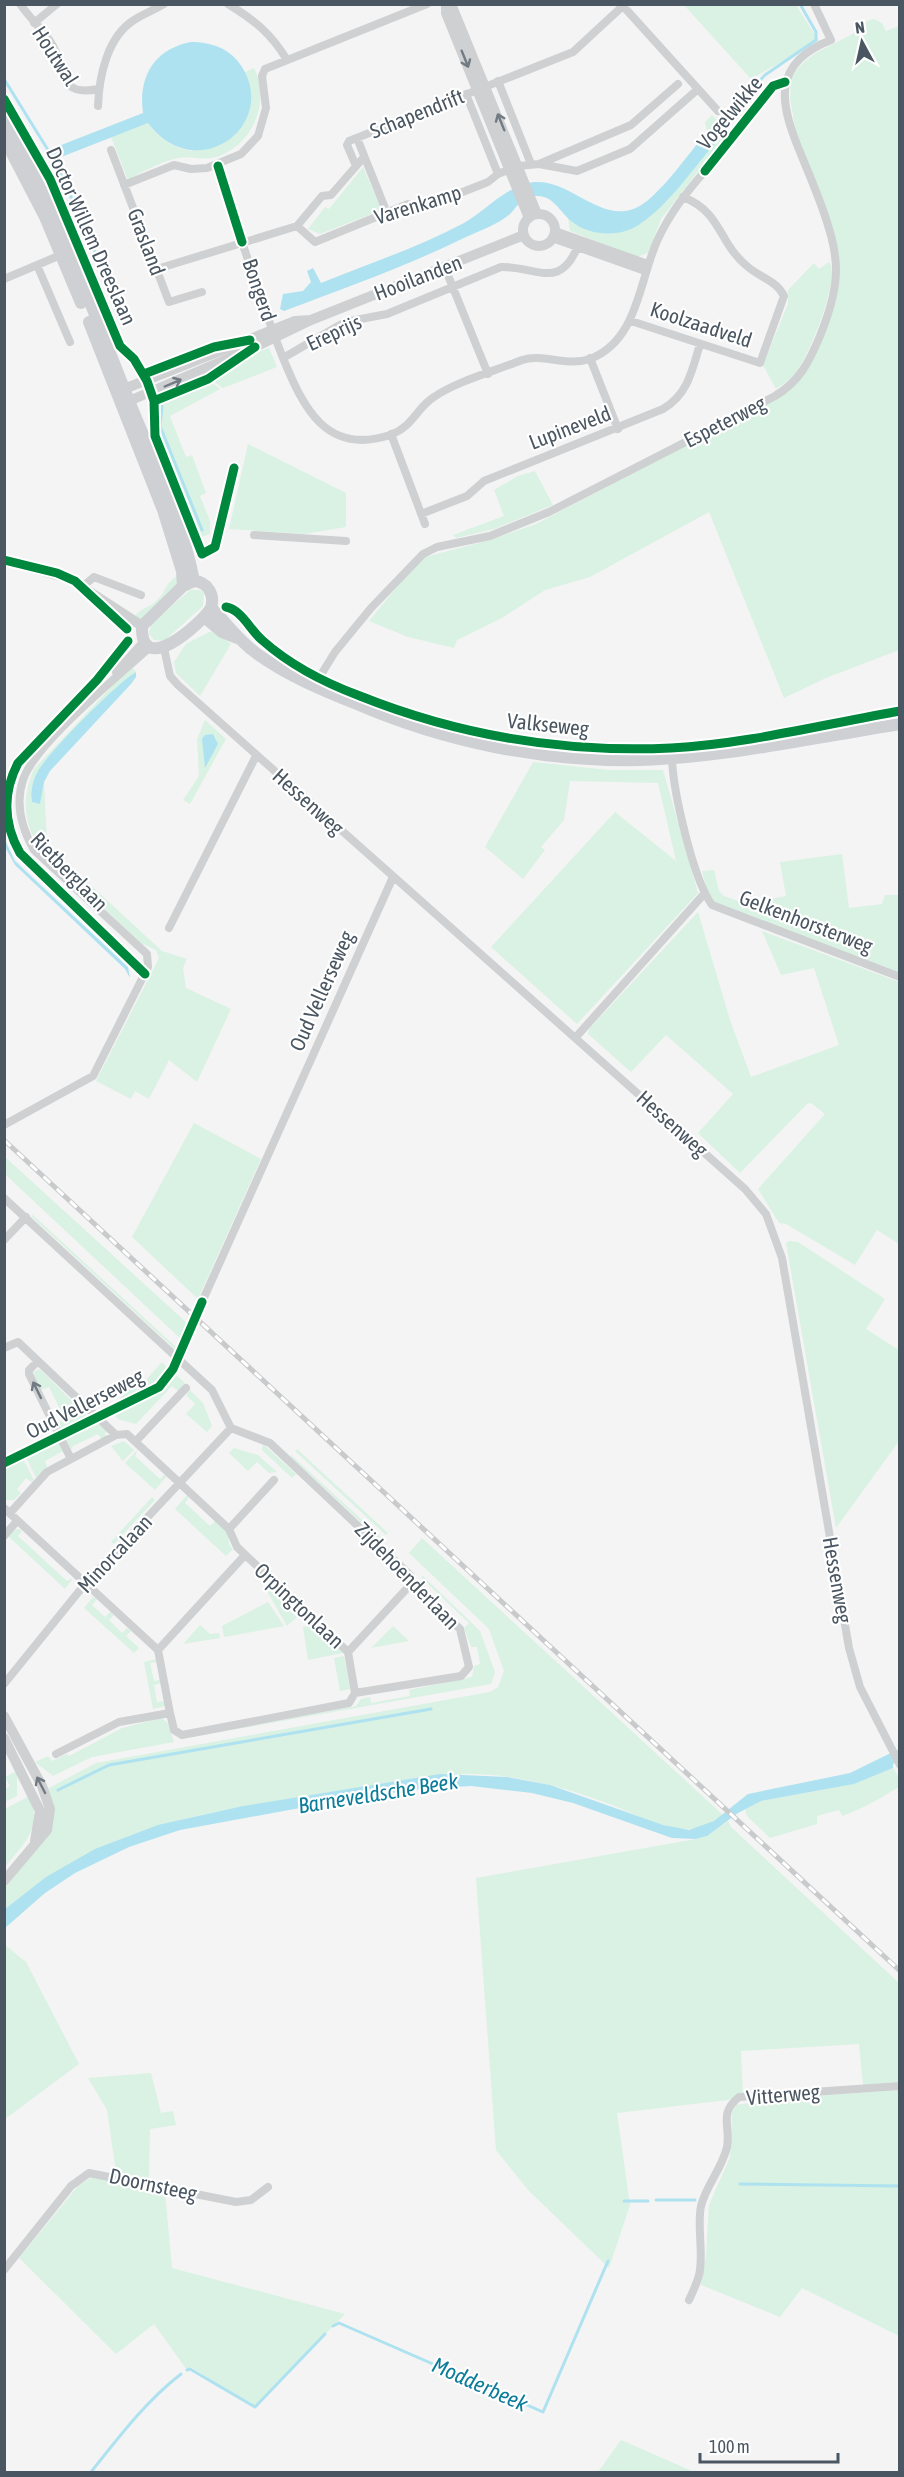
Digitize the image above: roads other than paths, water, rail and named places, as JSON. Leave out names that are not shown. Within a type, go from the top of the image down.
[{"type":"main road","name":"Doctor Willem Dreeslaan","points":[[4,121],[22,149],[124,396],[189,584]]},
{"type":"main road","name":"Doctor Willem Dreeslaan","points":[[4,138],[65,253]]},
{"type":"main road","points":[[189,584],[208,588],[212,597],[207,612],[164,648],[158,650],[147,644],[142,626],[189,584]]},
{"type":"main road","name":"Valkseweg","points":[[207,612],[222,632],[237,638],[268,662],[314,686],[393,719],[466,741],[543,755],[628,759],[672,758],[735,751],[900,724]]},
{"type":"street","name":"Houtwal","points":[[20,4],[51,42],[72,88],[81,93],[98,89]]},
{"type":"street","points":[[34,23],[57,4]]},
{"type":"street","points":[[98,106],[98,89],[104,64],[121,31],[132,21],[164,4]]},
{"type":"street","points":[[228,4],[257,22],[275,39],[287,60]]},
{"type":"street","points":[[124,185],[174,165],[191,169],[207,168],[241,154],[258,136],[266,108],[262,76],[265,69],[428,4]]},
{"type":"street","points":[[446,4],[446,13],[482,88]]},
{"type":"street","points":[[451,4],[533,216]]},
{"type":"street","name":"Espeterweg","points":[[314,686],[334,652],[364,616],[423,554],[517,526],[579,498],[775,396],[793,384],[808,366],[832,296],[837,275],[835,253],[792,135],[783,99],[785,82],[793,65],[800,58],[831,40],[814,4]]},
{"type":"street","points":[[624,5],[718,111]]},
{"type":"street","name":"Schapendrift","points":[[356,166],[347,145],[357,138],[573,52],[624,5]]},
{"type":"street","points":[[498,81],[535,164]]},
{"type":"street","points":[[535,164],[631,125],[678,84]]},
{"type":"street","points":[[535,164],[577,171],[630,149],[698,89]]},
{"type":"street","points":[[466,94],[498,174]]},
{"type":"street","points":[[631,125],[641,140]]},
{"type":"street","name":"Schapendrift","points":[[297,226],[322,196],[330,195],[364,157],[357,138]]},
{"type":"street","name":"Grasland","points":[[111,150],[169,302],[202,292]]},
{"type":"street","points":[[567,151],[565,159],[568,170]]},
{"type":"street","points":[[364,157],[387,213]]},
{"type":"street","name":"Varenkamp","points":[[297,226],[315,242],[408,204],[422,208],[488,182],[498,174],[516,173],[535,164]]},
{"type":"street","name":"Vogelwikke","points":[[274,335],[297,395],[306,408],[330,431],[349,438],[368,439],[391,434],[415,419],[436,395],[532,357],[554,362],[590,358],[615,342],[631,321],[647,268],[667,220],[682,197],[705,171]]},
{"type":"street","name":"Koolzaadveld","points":[[631,321],[760,363],[784,296],[775,283],[750,269],[734,255],[719,227],[700,204],[682,197]]},
{"type":"street","points":[[533,216],[550,218],[554,235]]},
{"type":"street","points":[[533,216],[524,226],[524,235],[530,243],[540,245],[554,235]]},
{"type":"street","points":[[157,269],[297,226]]},
{"type":"street","name":"Hooilanden","points":[[124,396],[274,335],[295,321],[311,320],[524,235]]},
{"type":"street","points":[[554,235],[647,268]]},
{"type":"street","name":"Bongerd","points":[[242,242],[274,335]]},
{"type":"street","name":"Ereprijs","points":[[283,358],[345,322],[387,314],[501,267],[513,267],[543,275],[561,270],[579,244]]},
{"type":"street","points":[[4,279],[65,253]]},
{"type":"street","points":[[37,265],[70,342]]},
{"type":"street","points":[[445,268],[488,374]]},
{"type":"street","name":"Lupineveld","points":[[421,514],[467,496],[484,481],[618,429],[677,401],[689,382],[700,344]]},
{"type":"street","points":[[590,358],[618,429]]},
{"type":"street","points":[[391,434],[425,524]]},
{"type":"street","points":[[254,535],[346,541]]},
{"type":"street","points":[[4,560],[57,573],[142,626]]},
{"type":"street","points":[[82,587],[94,577],[141,595]]},
{"type":"street","name":"Rietberglaan","points":[[4,1125],[93,1076],[145,974],[149,961],[147,954],[34,850],[26,836],[21,818],[20,796],[29,767],[109,682],[126,658],[147,644]]},
{"type":"street","name":"Hessenweg","points":[[164,648],[174,681],[745,1189],[772,1225],[782,1258],[849,1648],[860,1687],[899,1763]]},
{"type":"street","points":[[169,928],[256,756]]},
{"type":"street","points":[[576,1037],[704,894],[673,774],[672,758]]},
{"type":"street","name":"Oud Vellerseweg","points":[[202,1302],[393,877]]},
{"type":"street","name":"Gelkenhorsterweg","points":[[704,894],[712,905],[900,977]]},
{"type":"street","points":[[4,1198],[212,1390],[231,1428]]},
{"type":"street","points":[[4,1240],[26,1217]]},
{"type":"street","points":[[4,1348],[18,1342],[116,1435]]},
{"type":"street","points":[[38,1361],[29,1370],[29,1374],[71,1459]]},
{"type":"street","points":[[56,1754],[119,1722],[170,1713],[158,1650],[7,1510],[47,1472],[116,1435],[128,1434],[136,1442],[186,1388]]},
{"type":"street","name":"Minorcalaan","points":[[4,1684],[85,1584],[231,1428]]},
{"type":"street","name":"Zijdehoenderlaan","points":[[170,1713],[174,1730],[182,1735],[348,1703],[355,1693],[461,1676],[469,1667],[463,1633],[412,1583],[411,1576],[383,1547],[270,1443],[231,1428]]},
{"type":"street","name":"Orpingtonlaan","points":[[136,1442],[229,1529],[234,1544],[348,1652],[355,1693]]},
{"type":"street","points":[[229,1529],[274,1480]]},
{"type":"street","points":[[4,1536],[17,1521]]},
{"type":"street","name":"Orpingtonlaan","points":[[158,1650],[245,1555]]},
{"type":"street","points":[[348,1652],[412,1583]]},
{"type":"street","points":[[4,1716],[50,1809],[47,1830],[4,1881]]},
{"type":"street","points":[[4,1738],[40,1811],[34,1844]]},
{"type":"street","name":"Vitterweg","points":[[689,2300],[700,2272],[701,2208],[706,2191],[722,2164],[727,2145],[726,2115],[730,2105],[739,2097],[900,2086]]},
{"type":"street","name":"Doornsteeg","points":[[4,2270],[71,2186],[89,2173],[236,2202],[251,2200],[268,2187]]},
{"type":"water","points":[[191,42],[206,43],[227,51],[242,67],[251,89],[250,110],[241,128],[227,141],[209,149],[188,150],[167,141],[148,123],[51,161],[46,151],[143,113],[143,88],[151,67],[167,51]]},
{"type":"water","points":[[712,131],[718,135],[717,141],[661,206],[632,229],[614,233],[587,230],[571,221],[553,202],[535,196],[522,201],[500,221],[444,248],[330,294],[284,311],[280,309],[283,294],[303,291],[311,282],[307,271],[313,268],[321,283],[393,255],[464,223],[501,196],[525,184],[541,182],[572,192],[601,207],[616,211],[631,210],[655,194],[707,132]]},
{"type":"water","points":[[136,672],[136,677],[131,684],[50,771],[44,782],[40,804],[32,802],[33,782],[45,761],[99,703]]},
{"type":"water","points":[[213,734],[218,744],[205,768],[202,739],[205,735]]},
{"type":"water","points":[[4,838],[15,861],[128,967],[130,978],[125,969],[15,865],[5,847]]},
{"type":"water","name":"Barneveldsche Beek","points":[[899,1749],[899,1760],[893,1764],[893,1768],[854,1784],[761,1801],[738,1813],[707,1836],[696,1839],[672,1838],[573,1803],[532,1793],[471,1786],[410,1790],[180,1830],[129,1847],[75,1873],[45,1893],[5,1928],[5,1909],[46,1877],[95,1849],[158,1825],[243,1806],[440,1774],[507,1777],[550,1785],[663,1825],[689,1830],[714,1821],[748,1794],[850,1773]]},
{"type":"waterway","points":[[726,116],[765,75],[816,40],[816,32],[800,4]]},
{"type":"waterway","points":[[4,79],[48,150]]},
{"type":"waterway","points":[[54,160],[90,238],[118,316]]},
{"type":"waterway","points":[[162,406],[160,426],[202,530]]},
{"type":"waterway","points":[[58,1790],[109,1765],[431,1709]]},
{"type":"waterway","name":"Modderbeek","points":[[740,2184],[900,2186]]},
{"type":"waterway","name":"Modderbeek","points":[[656,2200],[695,2200]]},
{"type":"waterway","name":"Modderbeek","points":[[624,2201],[648,2201]]},
{"type":"waterway","name":"Modderbeek","points":[[333,2326],[339,2323],[543,2412],[608,2261]]},
{"type":"waterway","name":"Modderbeek","points":[[187,2370],[190,2369],[255,2407],[325,2334]]},
{"type":"waterway","name":"Modderbeek","points":[[91,2472],[144,2408],[181,2374]]},
{"type":"railway","points":[[4,1140],[900,1971]]}]
